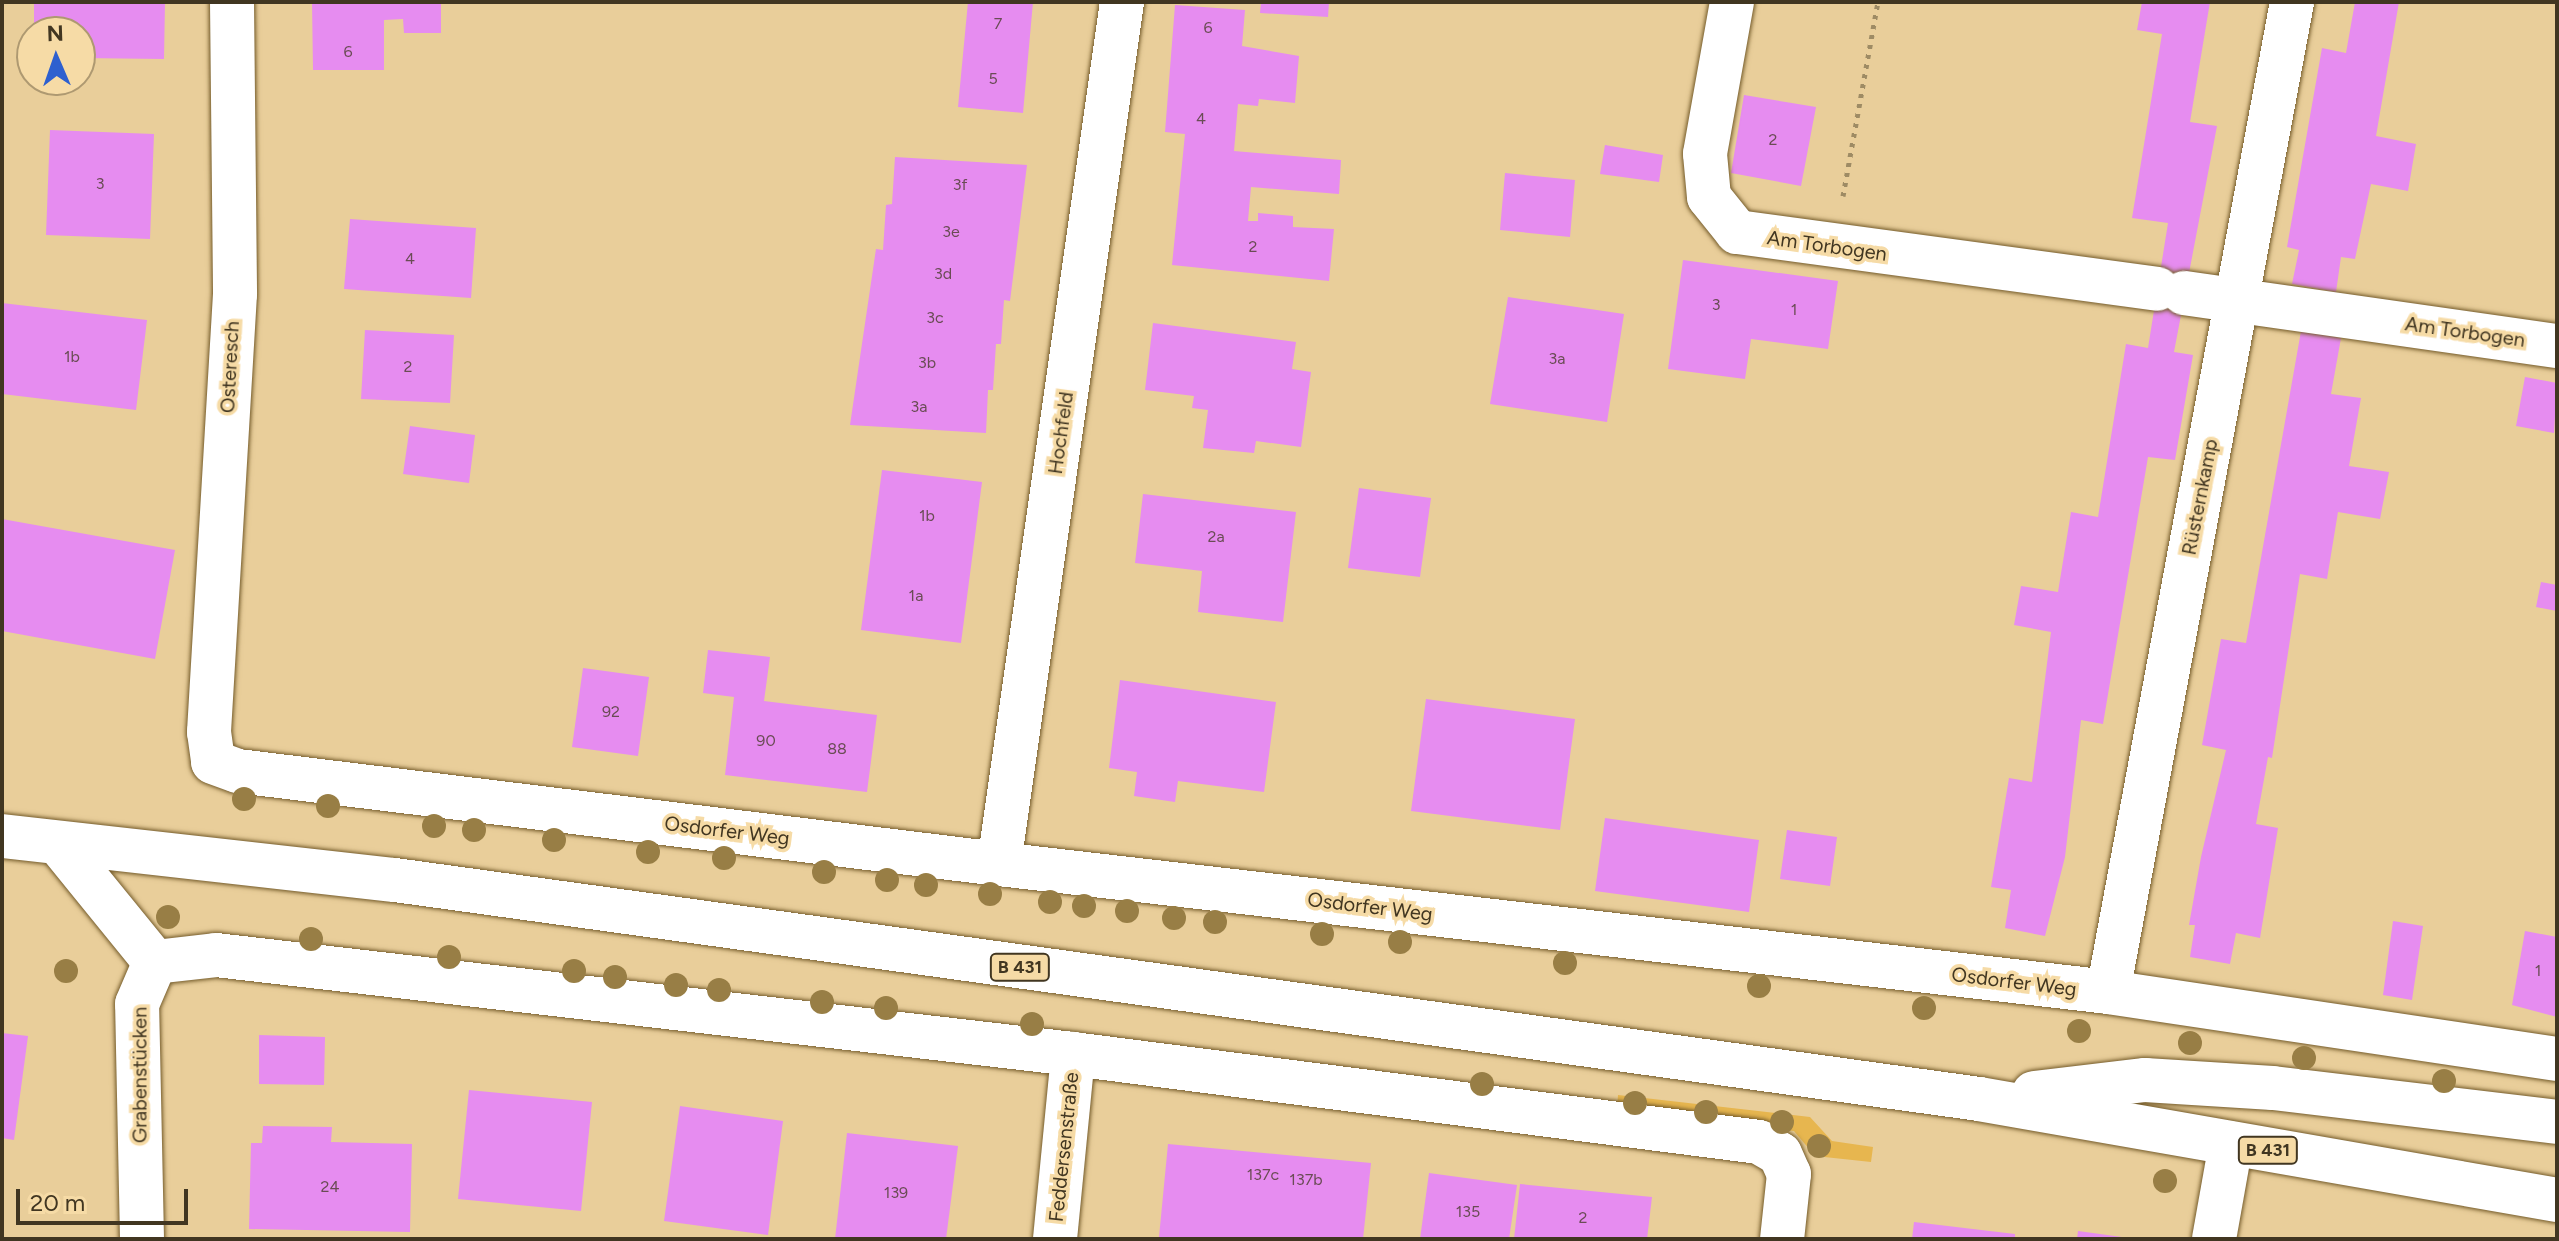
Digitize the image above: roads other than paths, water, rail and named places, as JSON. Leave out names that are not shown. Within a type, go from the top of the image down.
[{"type":"street","name":"Osteresch","points":[[209,732],[235,294],[232,2]]},
{"type":"street","name":"Hochfeld","points":[[999,864],[1122,2]]},
{"type":"street","name":"Am Torbogen","points":[[1732,2],[1705,154],[1709,197],[1737,232],[1834,248],[2237,300],[2557,346]]},
{"type":"street","name":"Rüsternkamp","points":[[2108,992],[2292,2]]},
{"type":"street","name":"Osdorfer Weg","points":[[209,732],[213,762],[238,771],[999,864],[2108,992],[2557,1059]]},
{"type":"street","name":"B 431","points":[[2,836],[395,880],[1979,1099],[2557,1200]]},
{"type":"street","points":[[59,844],[155,962],[216,955],[1073,1054],[1759,1142],[1780,1154],[1789,1174],[1782,1239]]},
{"type":"street","name":"Grabenstücken","points":[[142,1239],[137,1004],[155,962]]},
{"type":"street","name":"Feddersenstraße","points":[[1055,1239],[1073,1054]]},
{"type":"street","name":"B 431","points":[[1979,1099],[2145,1080],[2273,1088],[2557,1122]]},
{"type":"street","points":[[2214,1239],[2231,1144]]}]
